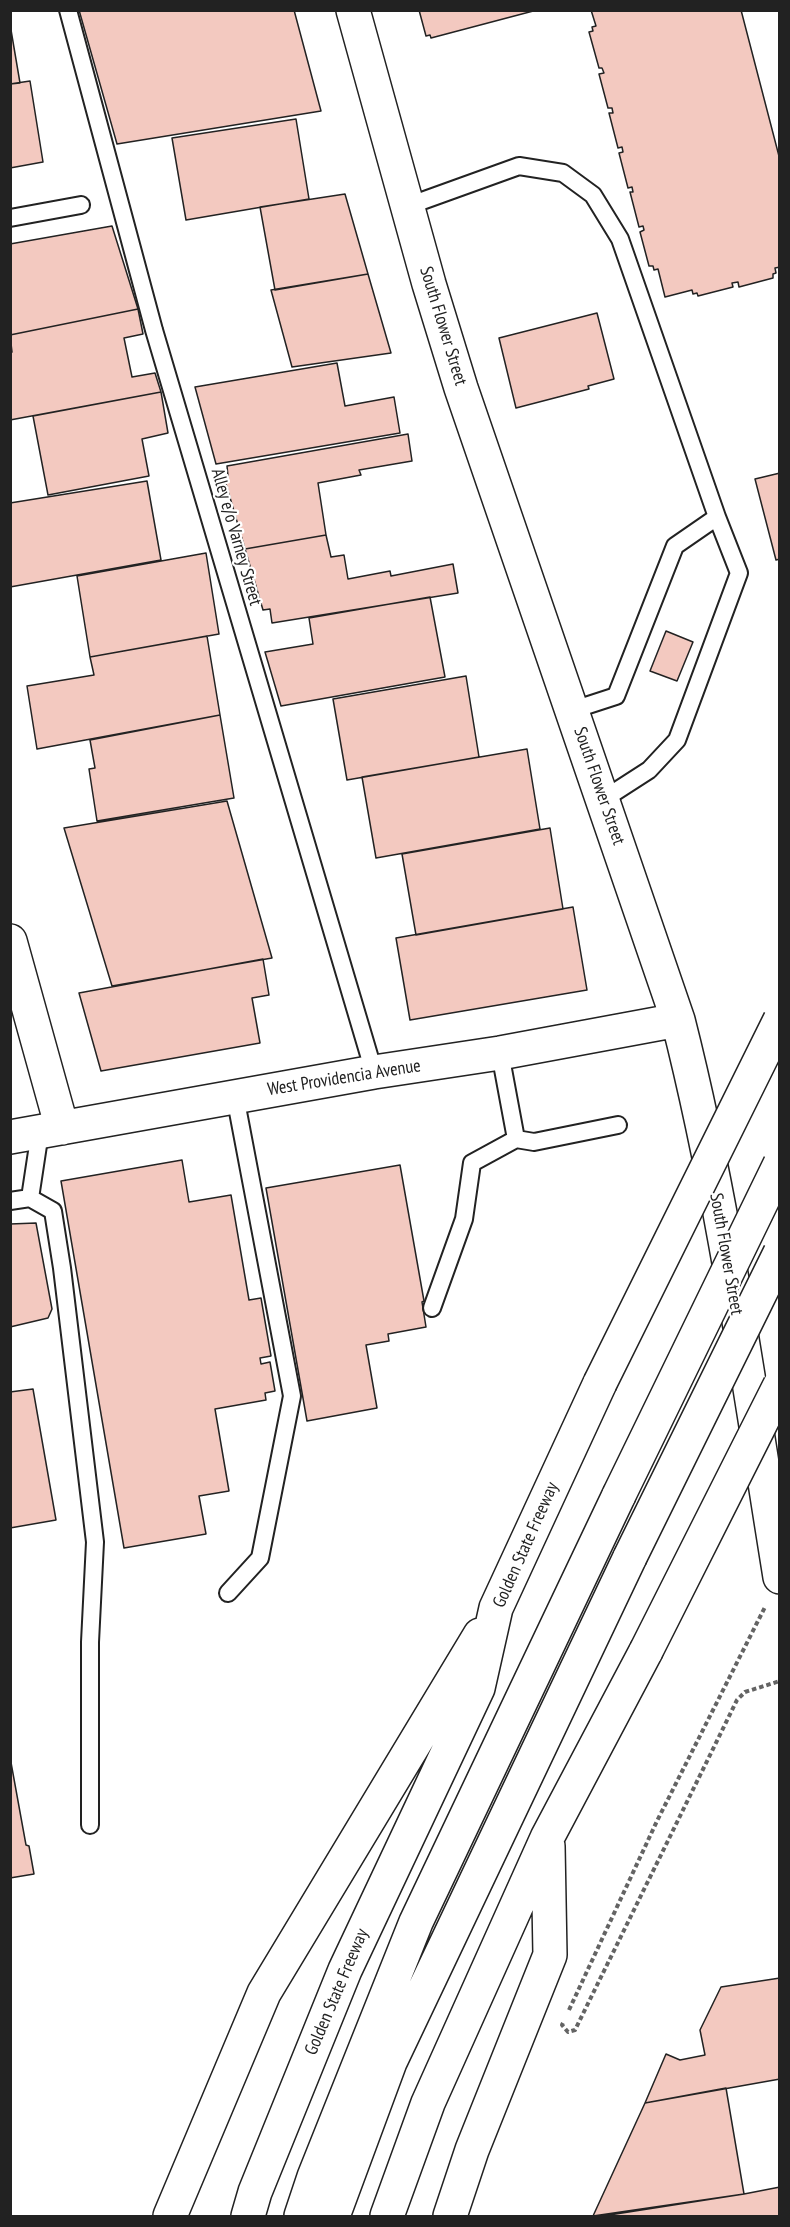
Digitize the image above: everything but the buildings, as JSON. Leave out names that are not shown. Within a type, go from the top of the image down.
[{"type":"main road","name":"South Flower Street","points":[[353,10],[429,284],[461,388],[678,1020],[692,1077],[773,1491],[774,1589]]},
{"type":"main road","points":[[10,941],[37,1132]]},
{"type":"main road","name":"West Providencia Avenue","points":[[37,1132],[374,1072],[500,1053],[678,1020]]},
{"type":"main road","name":"Golden State Freeway","points":[[248,2217],[255,2192],[345,1970],[478,1688],[496,1608],[600,1383],[780,1020]]},
{"type":"main road","points":[[301,2217],[314,2177],[416,1923],[780,1164]]},
{"type":"main road","points":[[333,2217],[390,2062],[630,1557],[780,1253]]},
{"type":"main road","points":[[387,2217],[428,2103],[548,1838],[646,1651],[780,1385]]},
{"type":"main road","points":[[170,2217],[264,1993],[496,1608]]},
{"type":"main road","points":[[450,2217],[472,2150],[550,1955],[548,1838]]},
{"type":"lane","name":"Alley e/o Varney Street","points":[[68,10],[154,330],[374,1072]]},
{"type":"lane","points":[[408,206],[519,166],[563,173],[593,195],[620,239],[717,517],[739,573],[676,740],[649,770],[604,799]]},
{"type":"lane","points":[[10,218],[81,205]]},
{"type":"lane","points":[[573,710],[616,696],[675,546],[717,517]]},
{"type":"lane","points":[[500,1053],[516,1138]]},
{"type":"lane","points":[[228,1593],[260,1558],[292,1396],[236,1096]]},
{"type":"lane","points":[[432,1308],[464,1219],[472,1163],[516,1138],[534,1142],[618,1125]]},
{"type":"lane","points":[[30,1198],[37,1132]]},
{"type":"lane","points":[[10,1201],[30,1198],[53,1211],[62,1268],[95,1542],[90,1642],[90,1825]]},
{"type":"path","points":[[774,1589],[657,1821],[562,2025],[568,2032],[576,2030],[737,1700],[745,1692],[780,1681]]}]
